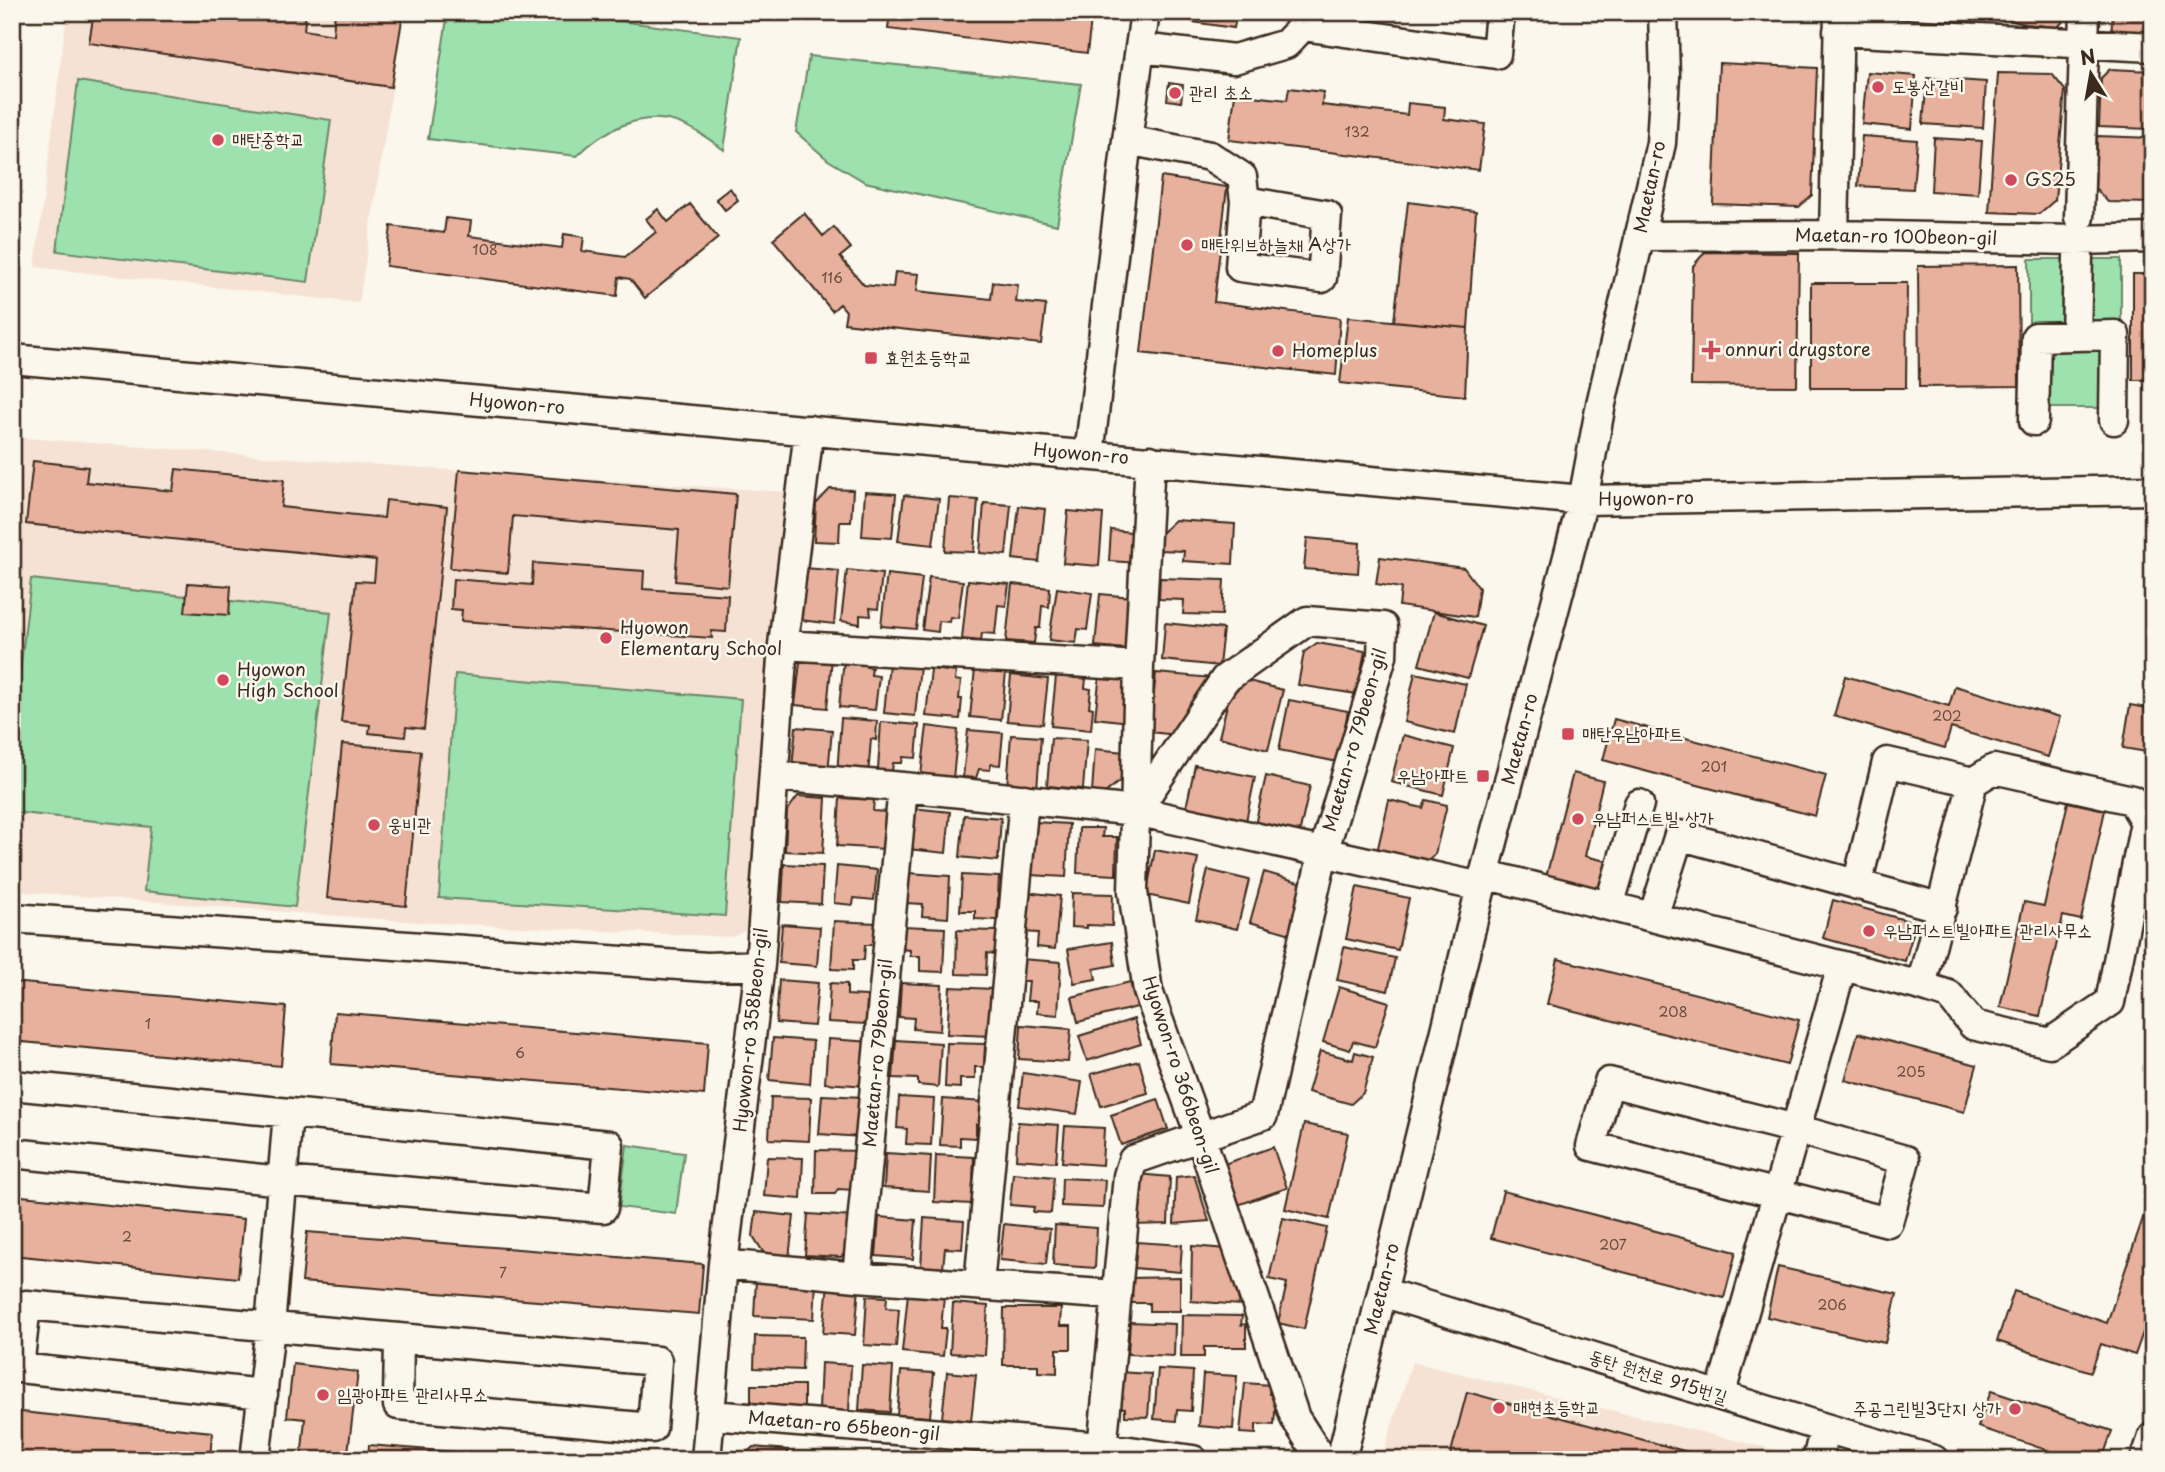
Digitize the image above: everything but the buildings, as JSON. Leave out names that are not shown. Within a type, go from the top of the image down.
[{"type":"street","points":[[1089,455],[1145,12]]},
{"type":"street","points":[[1141,48],[1234,59],[1286,44],[1303,19],[1496,54],[1500,12]]},
{"type":"street","name":"Maetan-ro","points":[[1341,1460],[1482,880],[1583,500],[1601,404],[1661,143],[1665,76],[1663,12]]},
{"type":"street","points":[[2079,217],[2085,12]]},
{"type":"street","points":[[1834,235],[1838,22],[2084,44],[2153,47]]},
{"type":"street","points":[[1127,140],[1210,156],[1242,177],[1245,201]]},
{"type":"street","name":"Maetan-ro 100beon-gil","points":[[1639,236],[1834,235],[2078,240],[2153,238]]},
{"type":"street","points":[[2076,336],[2078,256]]},
{"type":"street","points":[[2034,421],[2036,337],[2115,335],[2114,419]]},
{"type":"street","name":"Hyowon-ro","points":[[12,359],[1583,500],[2153,490]]},
{"type":"street","name":"Hyowon-ro 358beon-gil","points":[[706,1460],[723,1264],[760,965],[783,645],[809,430]]},
{"type":"street","name":"Hyowon-ro 366beon-gil","points":[[1150,460],[1139,666],[1133,892],[1148,990],[1201,1138],[1294,1418],[1322,1460]]},
{"type":"street","name":"Maetan-ro 79beon-gil","points":[[1136,811],[1225,679],[1307,621],[1383,627],[1382,656],[1323,853],[1262,1115],[1201,1138]]},
{"type":"street","points":[[783,645],[1139,666]]},
{"type":"street","points":[[1857,885],[1886,762],[1973,782]]},
{"type":"street","points":[[1921,986],[1973,782],[1993,769],[2132,800],[2149,823]]},
{"type":"street","name":"Maetan-ro 79beon-gil","points":[[774,776],[1136,811],[1323,853],[1482,880],[1609,906],[1950,995],[1973,1026],[2050,1043],[2109,1002],[2141,907],[2149,823]]},
{"type":"street","name":"Maetan-ro 79beon-gil","points":[[857,1277],[903,787]]},
{"type":"street","points":[[979,1285],[1024,799]]},
{"type":"street","points":[[1609,906],[1639,804]]},
{"type":"street","points":[[1653,917],[1679,835],[1942,908]]},
{"type":"street","points":[[12,918],[707,967],[760,965]]},
{"type":"street","points":[[1720,1396],[1842,966]]},
{"type":"street","points":[[1609,1082],[1796,1129],[1905,1160],[1888,1222],[1591,1146],[1609,1082]]},
{"type":"street","points":[[12,1085],[609,1145],[603,1208],[282,1181],[12,1153]]},
{"type":"street","points":[[255,1460],[270,1326],[288,1112]]},
{"type":"street","points":[[1102,1453],[1128,1176],[1133,1160],[1201,1138]]},
{"type":"street","points":[[723,1264],[857,1277],[1117,1295]]},
{"type":"street","name":"동탄 원천로 915번길","points":[[1382,1292],[1934,1460]]},
{"type":"street","points":[[263,1394],[19,1368],[19,1305],[270,1326],[657,1361],[652,1428],[398,1405],[399,1338]]},
{"type":"street","name":"Maetan-ro 65beon-gil","points":[[712,1415],[1193,1460]]},
{"type":"street","points":[[1817,1460],[1825,1429]]},
{"type":"street","points":[[2146,1460],[2153,1437]]},
{"type":"shaded area","name":"매탄중학교","points":[[67,12],[404,12],[359,303],[35,267]]},
{"type":"shaded area","points":[[12,437],[786,492],[748,930],[732,937],[417,922],[12,891]]},
{"type":"shaded area","name":"매현초등학교","points":[[1412,1362],[1788,1453],[1786,1460],[1381,1460]]},
{"type":"green space","points":[[448,12],[551,12],[741,37],[724,150],[689,127],[662,119],[622,125],[577,156],[428,139]]},
{"type":"green space","points":[[809,56],[1081,84],[1057,225],[865,182],[828,160],[796,132]]},
{"type":"green space","points":[[78,81],[331,120],[308,282],[57,251]]},
{"type":"green space","points":[[2029,259],[2121,259],[2121,408],[2029,408]]},
{"type":"green space","points":[[31,579],[331,612],[295,907],[144,891],[151,827],[12,812],[12,740]]},
{"type":"green space","points":[[455,674],[741,699],[725,916],[439,898]]},
{"type":"green space","points":[[627,1145],[684,1153],[676,1214],[619,1207]]},
{"type":"place","name":"도봉산갈비","points":[[1878,87]]},
{"type":"place","name":"관리 초소","points":[[1175,93]]},
{"type":"place","name":"매탄중학교","points":[[218,140]]},
{"type":"place","name":"GS25","points":[[2011,180]]},
{"type":"place","name":"매탄위브하늘채 A상가","points":[[1187,245]]},
{"type":"place","name":"onnuri drugstore","points":[[1711,350]]},
{"type":"place","name":"Homeplus","points":[[1278,351]]},
{"type":"place","name":"효원초등학교","points":[[871,358]]},
{"type":"place","name":"Hyowon Elementary School","points":[[606,638]]},
{"type":"place","name":"Hyowon High School","points":[[223,680]]},
{"type":"place","name":"매탄우남아파트","points":[[1568,734]]},
{"type":"place","name":"우남아파트","points":[[1483,776]]},
{"type":"place","name":"우남퍼스트빌 상가","points":[[1578,819]]},
{"type":"place","name":"웅비관","points":[[374,825]]},
{"type":"place","name":"우남퍼스트빌아파트 관리사무소","points":[[1869,931]]},
{"type":"place","name":"임광아파트 관리사무소","points":[[323,1395]]},
{"type":"place","name":"매현초등학교","points":[[1499,1408]]},
{"type":"place","name":"주공그린빌3단지 상가","points":[[2015,1409]]}]
